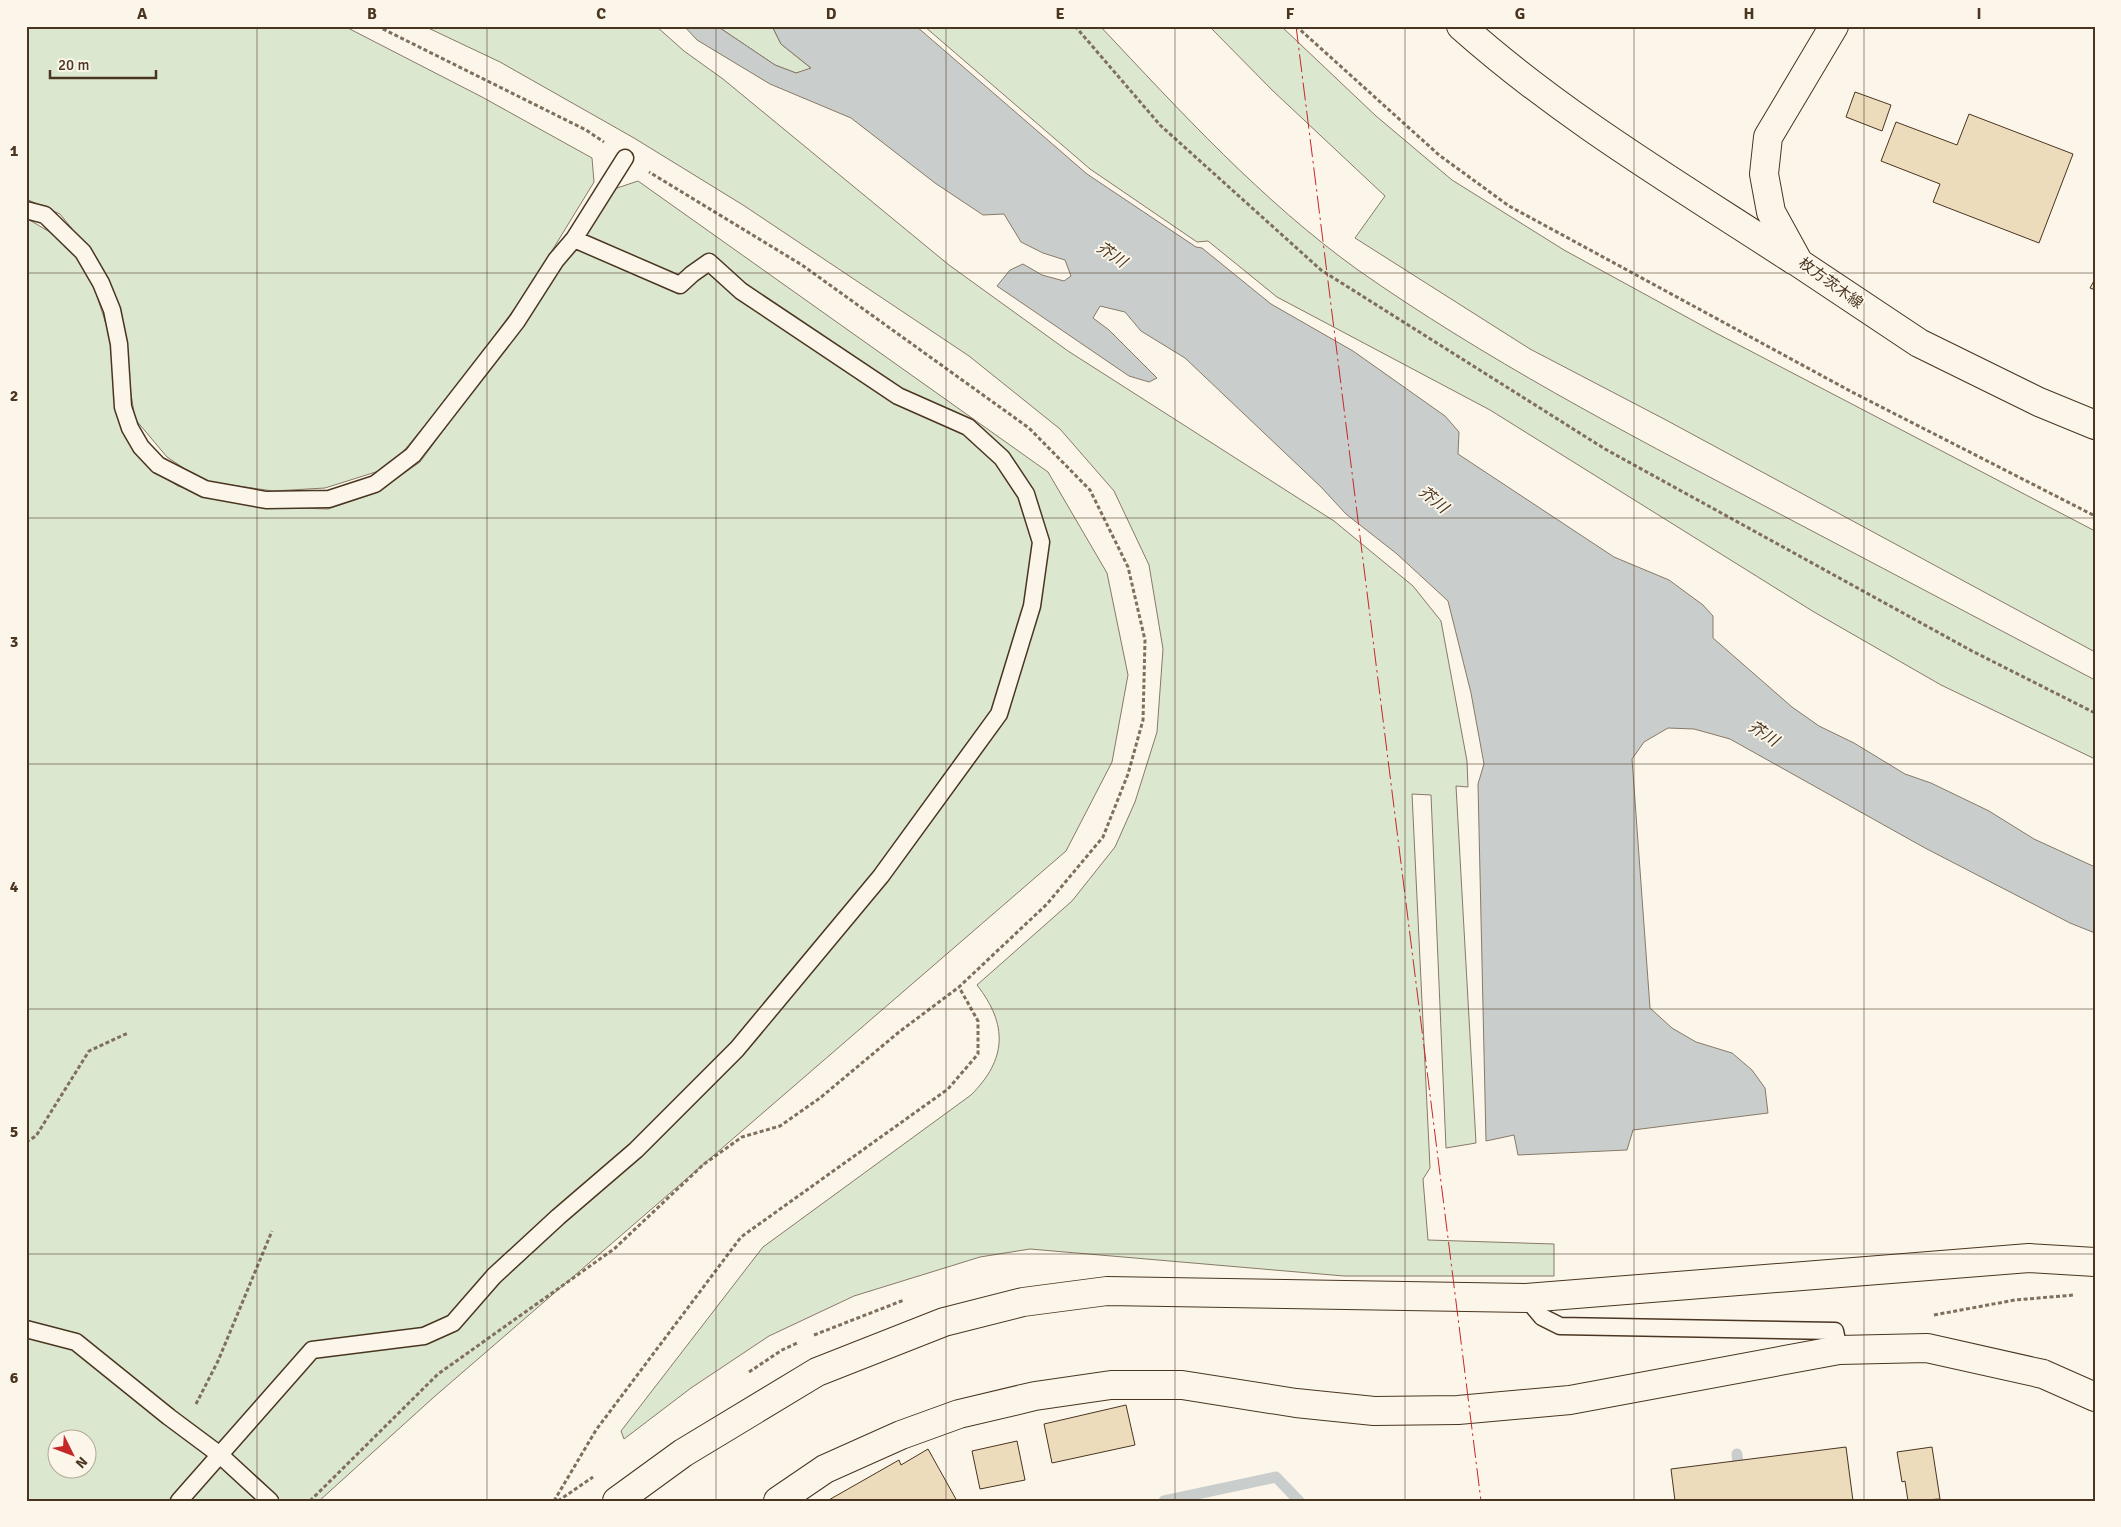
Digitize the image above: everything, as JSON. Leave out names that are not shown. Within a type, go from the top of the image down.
[{"type":"street","points":[[1461,26],[1508,68],[1657,171],[1799,263]]},
{"type":"street","name":"枚方茨木線","points":[[1834,26],[1768,137],[1764,174],[1771,212],[1799,263],[1919,343],[2039,402],[2095,425]]},
{"type":"street","points":[[617,1501],[683,1453],[816,1372],[944,1322],[1023,1302],[1107,1292],[1526,1298],[2029,1258],[2095,1262]]},
{"type":"street","points":[[778,1501],[825,1469],[901,1436],[959,1414],[1044,1394],[1111,1385],[1182,1385],[1296,1402],[1374,1411],[1458,1410],[1570,1400],[1839,1350],[1927,1348],[2043,1374],[2095,1397]]},
{"type":"lane","points":[[26,210],[45,215],[83,252],[102,284],[112,310],[119,344],[123,407],[130,428],[141,447],[158,464],[205,489],[266,500],[329,499],[375,484],[413,455],[517,321],[556,260],[574,239],[626,158]]},
{"type":"lane","points":[[179,1501],[312,1350],[424,1336],[452,1322],[494,1276],[558,1217],[636,1150],[737,1048],[881,876],[999,714],[1032,606],[1041,542],[1026,494],[1002,458],[968,427],[898,396],[740,291],[709,262],[680,285],[574,239]]},
{"type":"lane","points":[[1526,1298],[1542,1317],[1560,1326],[1835,1331],[1839,1350]]},
{"type":"lane","points":[[26,1329],[76,1342],[169,1417],[220,1455],[270,1501]]},
{"type":"path","points":[[310,1501],[438,1374],[614,1249],[704,1164],[742,1136],[780,1126],[820,1098],[899,1032],[959,987],[1047,904],[1103,837],[1128,774],[1142,720],[1145,640],[1128,567],[1090,490],[1029,428],[802,264],[626,158],[586,130],[378,26]]},
{"type":"path","points":[[1075,26],[1160,125],[1321,270],[1605,449],[1972,651],[2095,713]]},
{"type":"path","points":[[1296,26],[1438,155],[1509,206],[1852,392],[2095,516]]},
{"type":"path","points":[[554,1501],[596,1430],[741,1238],[948,1089],[978,1054],[978,1021],[959,987]]},
{"type":"path","points":[[26,1142],[36,1136],[89,1050],[128,1033]]},
{"type":"path","points":[[169,1417],[198,1403],[272,1231]]},
{"type":"path","points":[[1928,1316],[2016,1300],[2075,1295]]},
{"type":"green space","points":[[26,26],[344,26],[482,97],[592,158],[594,182],[528,290],[463,379],[402,453],[379,471],[325,488],[273,491],[203,481],[167,457],[135,419],[116,300],[95,257],[60,214],[26,199]]},
{"type":"green space","points":[[424,26],[656,26],[684,51],[723,79],[949,265],[1068,351],[1334,521],[1413,586],[1441,621],[1467,761],[1468,787],[1456,786],[1476,1143],[1446,1148],[1431,795],[1412,794],[1430,1168],[1423,1179],[1428,1240],[1554,1244],[1554,1276],[1344,1276],[1030,1249],[980,1257],[854,1296],[769,1336],[691,1388],[624,1439],[621,1431],[763,1247],[971,1095],[983,1082],[997,1055],[999,1042],[994,1014],[977,985],[1072,901],[1115,847],[1135,802],[1157,732],[1163,649],[1149,565],[1114,491],[1060,429],[969,356],[743,205],[634,138],[500,62]]},
{"type":"green space","points":[[717,26],[772,26],[781,44],[812,69],[796,73],[775,65]]},
{"type":"green space","points":[[924,26],[1100,26],[1223,154],[1289,215],[1358,270],[1406,303],[1505,364],[1605,421],[2095,680],[2095,759],[1941,685],[1814,612],[1490,410],[1277,297],[1208,241],[1197,242],[1090,169]]},
{"type":"green space","points":[[1209,26],[1281,26],[1376,116],[1452,180],[1564,250],[1714,332],[2095,531],[2095,652],[1666,420],[1530,349],[1355,238],[1385,196],[1272,90]]},
{"type":"green space","points":[[638,181],[1048,472],[1107,573],[1128,675],[1112,762],[1066,851],[434,1397],[319,1501],[26,1501],[26,218],[55,235],[77,255],[92,281],[107,327],[130,441],[148,467],[178,486],[212,497],[268,507],[328,509],[375,493],[420,462],[532,310],[614,189]]},
{"type":"water","name":"芥川","points":[[684,26],[717,26],[775,65],[796,73],[811,68],[781,44],[772,26],[916,26],[1087,174],[1196,247],[1202,248],[1271,304],[1353,351],[1445,416],[1459,432],[1458,454],[1614,557],[1669,580],[1703,605],[1713,616],[1713,638],[1792,707],[1819,726],[1854,743],[1905,774],[1931,783],[1989,811],[2034,839],[2095,867],[2095,933],[2070,923],[1925,848],[1730,739],[1694,729],[1668,728],[1644,742],[1632,759],[1650,1008],[1672,1028],[1696,1042],[1732,1053],[1752,1070],[1765,1088],[1768,1113],[1633,1130],[1627,1150],[1518,1155],[1514,1135],[1486,1141],[1478,784],[1484,764],[1471,693],[1448,601],[1397,554],[1346,514],[1321,487],[1185,358],[1141,331],[1125,312],[1100,306],[1093,318],[1109,330],[1157,378],[1149,382],[1129,376],[997,286],[1010,270],[1023,264],[1042,275],[1064,281],[1071,276],[1065,260],[1043,253],[1021,242],[1004,214],[983,215],[935,183],[851,118],[770,84],[697,40]]},
{"type":"building","points":[[1855,92],[1891,105],[1882,131],[1846,117]]},
{"type":"building","points":[[1969,114],[2073,154],[2039,243],[1933,202],[1940,184],[1881,161],[1896,122],[1957,145]]},
{"type":"building","points":[[2095,279],[2095,290],[2090,288]]},
{"type":"building","points":[[1126,1405],[1135,1445],[1052,1463],[1044,1424]]},
{"type":"building","points":[[1017,1441],[1025,1480],[980,1489],[972,1451]]},
{"type":"building","points":[[1846,1447],[1853,1501],[1675,1501],[1671,1469]]},
{"type":"building","points":[[1932,1447],[1940,1499],[1908,1501],[1905,1481],[1902,1482],[1897,1452]]},
{"type":"building","points":[[928,1449],[957,1501],[827,1501],[899,1460],[901,1465]]},
{"type":"waterway","points":[[1737,1454],[1739,1474]]},
{"type":"waterway","points":[[1164,1501],[1276,1477],[1299,1501]]},
{"type":"power","points":[[1296,26],[1481,1501]]}]
